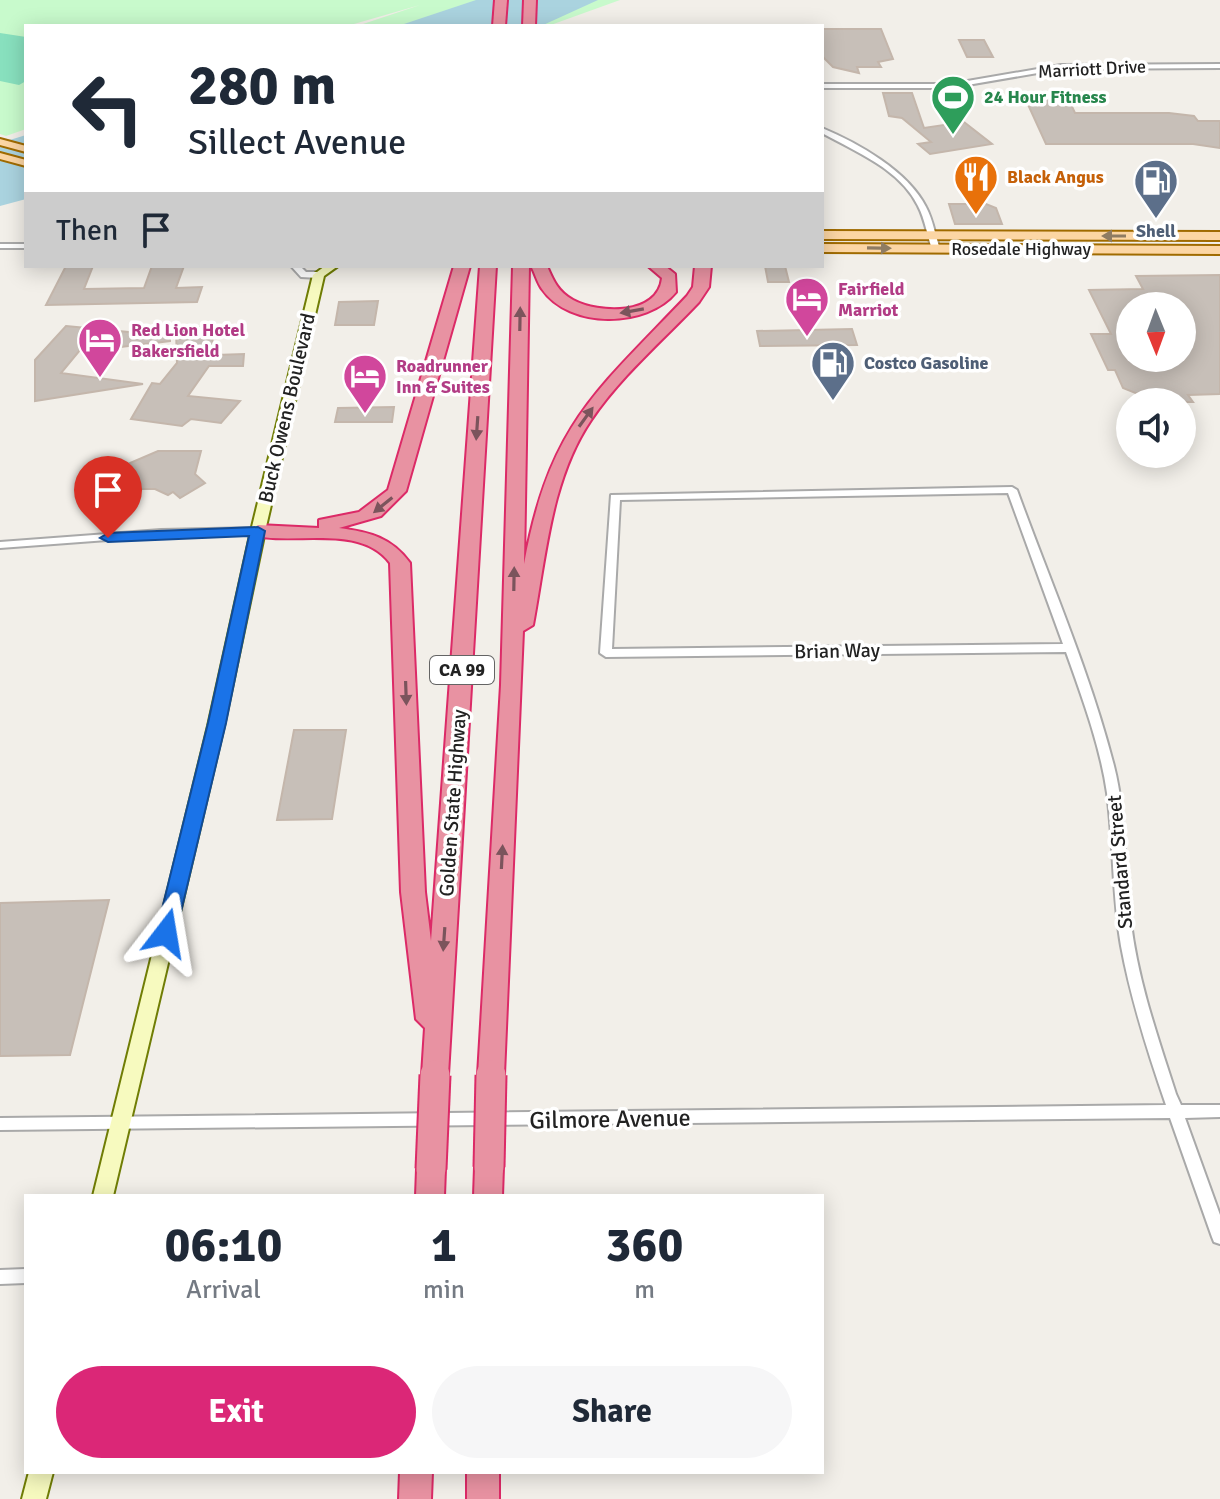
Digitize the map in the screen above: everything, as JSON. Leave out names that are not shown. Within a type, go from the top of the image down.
[{"type":"highway","points":[[499,20],[501,0]]},
{"type":"highway","points":[[529,24],[530,0]]},
{"type":"highway","points":[[258,531],[285,524],[355,521],[391,500],[401,484],[461,268]]},
{"type":"highway","name":"Golden State Highway","points":[[430,1182],[488,268]]},
{"type":"highway","name":"CA 99","points":[[488,1194],[491,1075],[512,685],[521,268]]},
{"type":"highway","points":[[540,268],[544,286],[559,301],[579,309],[616,313],[643,309],[666,298],[672,287],[670,277],[659,268]]},
{"type":"highway","points":[[512,685],[540,537],[553,483],[569,442],[603,394],[693,299],[701,287],[703,268]]},
{"type":"highway","points":[[258,531],[284,536],[368,537],[388,548],[400,563],[413,892],[435,1075]]},
{"type":"highway","points":[[415,1499],[416,1474]]},
{"type":"highway","points":[[483,1474],[483,1499]]},
{"type":"main road","points":[[0,142],[24,148]]},
{"type":"main road","points":[[0,156],[24,162]]},
{"type":"main road","name":"Rosedale Highway","points":[[824,235],[1220,236]]},
{"type":"main road","name":"Rosedale Highway","points":[[824,248],[1220,250]]},
{"type":"main road","name":"Buck Owens Boulevard","points":[[103,1194],[217,723],[315,271]]},
{"type":"main road","points":[[34,1499],[40,1474]]},
{"type":"street","name":"Marriott Drive","points":[[824,86],[950,86],[1076,66],[1220,66]]},
{"type":"street","points":[[824,131],[887,169],[909,187],[923,207],[936,249]]},
{"type":"street","points":[[0,246],[24,246]]},
{"type":"street","points":[[297,268],[304,275],[315,271]]},
{"type":"street","name":"Standard Street","points":[[606,653],[615,497],[1012,490],[1115,794],[1128,945],[1177,1112],[1220,1237]]},
{"type":"street","points":[[0,545],[161,533],[258,531]]},
{"type":"street","name":"Brian Way","points":[[606,653],[1068,648]]},
{"type":"street","name":"Gilmore Avenue","points":[[0,1124],[1220,1111]]},
{"type":"street","points":[[0,1277],[24,1276]]},
{"type":"green space","points":[[0,0],[620,0],[554,24],[363,24],[420,5],[354,24],[24,24],[24,130],[6,136],[0,134]]},
{"type":"green space","points":[[0,33],[24,37],[24,82],[19,85],[0,81]]},
{"type":"water","points":[[476,0],[598,0],[545,24],[404,24]]},
{"type":"water","points":[[24,136],[24,200],[0,206],[0,143]]},
{"type":"building","points":[[824,29],[881,29],[893,59],[878,62],[881,67],[857,67],[859,73],[833,67],[824,58]]},
{"type":"building","points":[[959,40],[984,40],[993,57],[967,57]]},
{"type":"building","points":[[883,93],[912,93],[924,128],[964,122],[992,144],[930,154],[918,144],[931,142],[902,118],[889,116]]},
{"type":"building","points":[[1025,98],[1068,98],[1075,113],[1169,113],[1194,116],[1198,121],[1220,121],[1220,148],[1193,144],[1046,144]]},
{"type":"building","name":"Black Angus","points":[[949,204],[986,204],[996,208],[1002,224],[955,224]]},
{"type":"building","points":[[65,268],[92,268],[84,289],[144,288],[151,268],[183,268],[176,288],[202,287],[197,302],[46,305]]},
{"type":"building","points":[[765,268],[786,268],[789,282],[768,282]]},
{"type":"building","points":[[1220,275],[1220,394],[1196,395],[1196,388],[1123,388],[1115,370],[1108,370],[1091,334],[1111,334],[1089,290],[1143,289],[1136,276]]},
{"type":"building","points":[[378,301],[374,325],[335,325],[339,302]]},
{"type":"building","points":[[66,326],[170,336],[170,341],[96,350],[94,333],[61,373],[143,384],[35,401],[35,360]]},
{"type":"building","points":[[210,326],[215,355],[244,354],[243,366],[209,366],[188,396],[240,401],[221,423],[191,419],[182,426],[131,419],[152,383],[160,384],[177,363],[176,330]]},
{"type":"building","name":"Fairfield Marriot","points":[[852,329],[857,345],[760,346],[757,331]]},
{"type":"building","name":"Roadrunner Inn & Suites","points":[[394,407],[392,422],[335,422],[338,408]]},
{"type":"building","points":[[158,451],[201,451],[195,474],[205,483],[180,498],[173,492],[168,495],[155,489],[126,489],[129,480],[118,481],[123,466]]},
{"type":"building","points":[[294,730],[346,730],[332,819],[277,820]]},
{"type":"building","points":[[109,900],[70,1055],[0,1056],[0,903]]},
{"type":"place","name":"24 Hour Fitness","points":[[953,136]]},
{"type":"place","name":"Black Angus","points":[[976,216]]},
{"type":"place","name":"Shell","points":[[1156,220]]},
{"type":"place","name":"Fairfield Marriot","points":[[807,338]]},
{"type":"place","name":"Red Lion Hotel Bakersfield","points":[[100,379]]},
{"type":"place","name":"Costco Gasoline","points":[[833,402]]},
{"type":"place","name":"Roadrunner Inn & Suites","points":[[365,415]]},
{"type":"route","points":[[108,538],[161,533],[258,531],[217,723],[166,933]]}]
